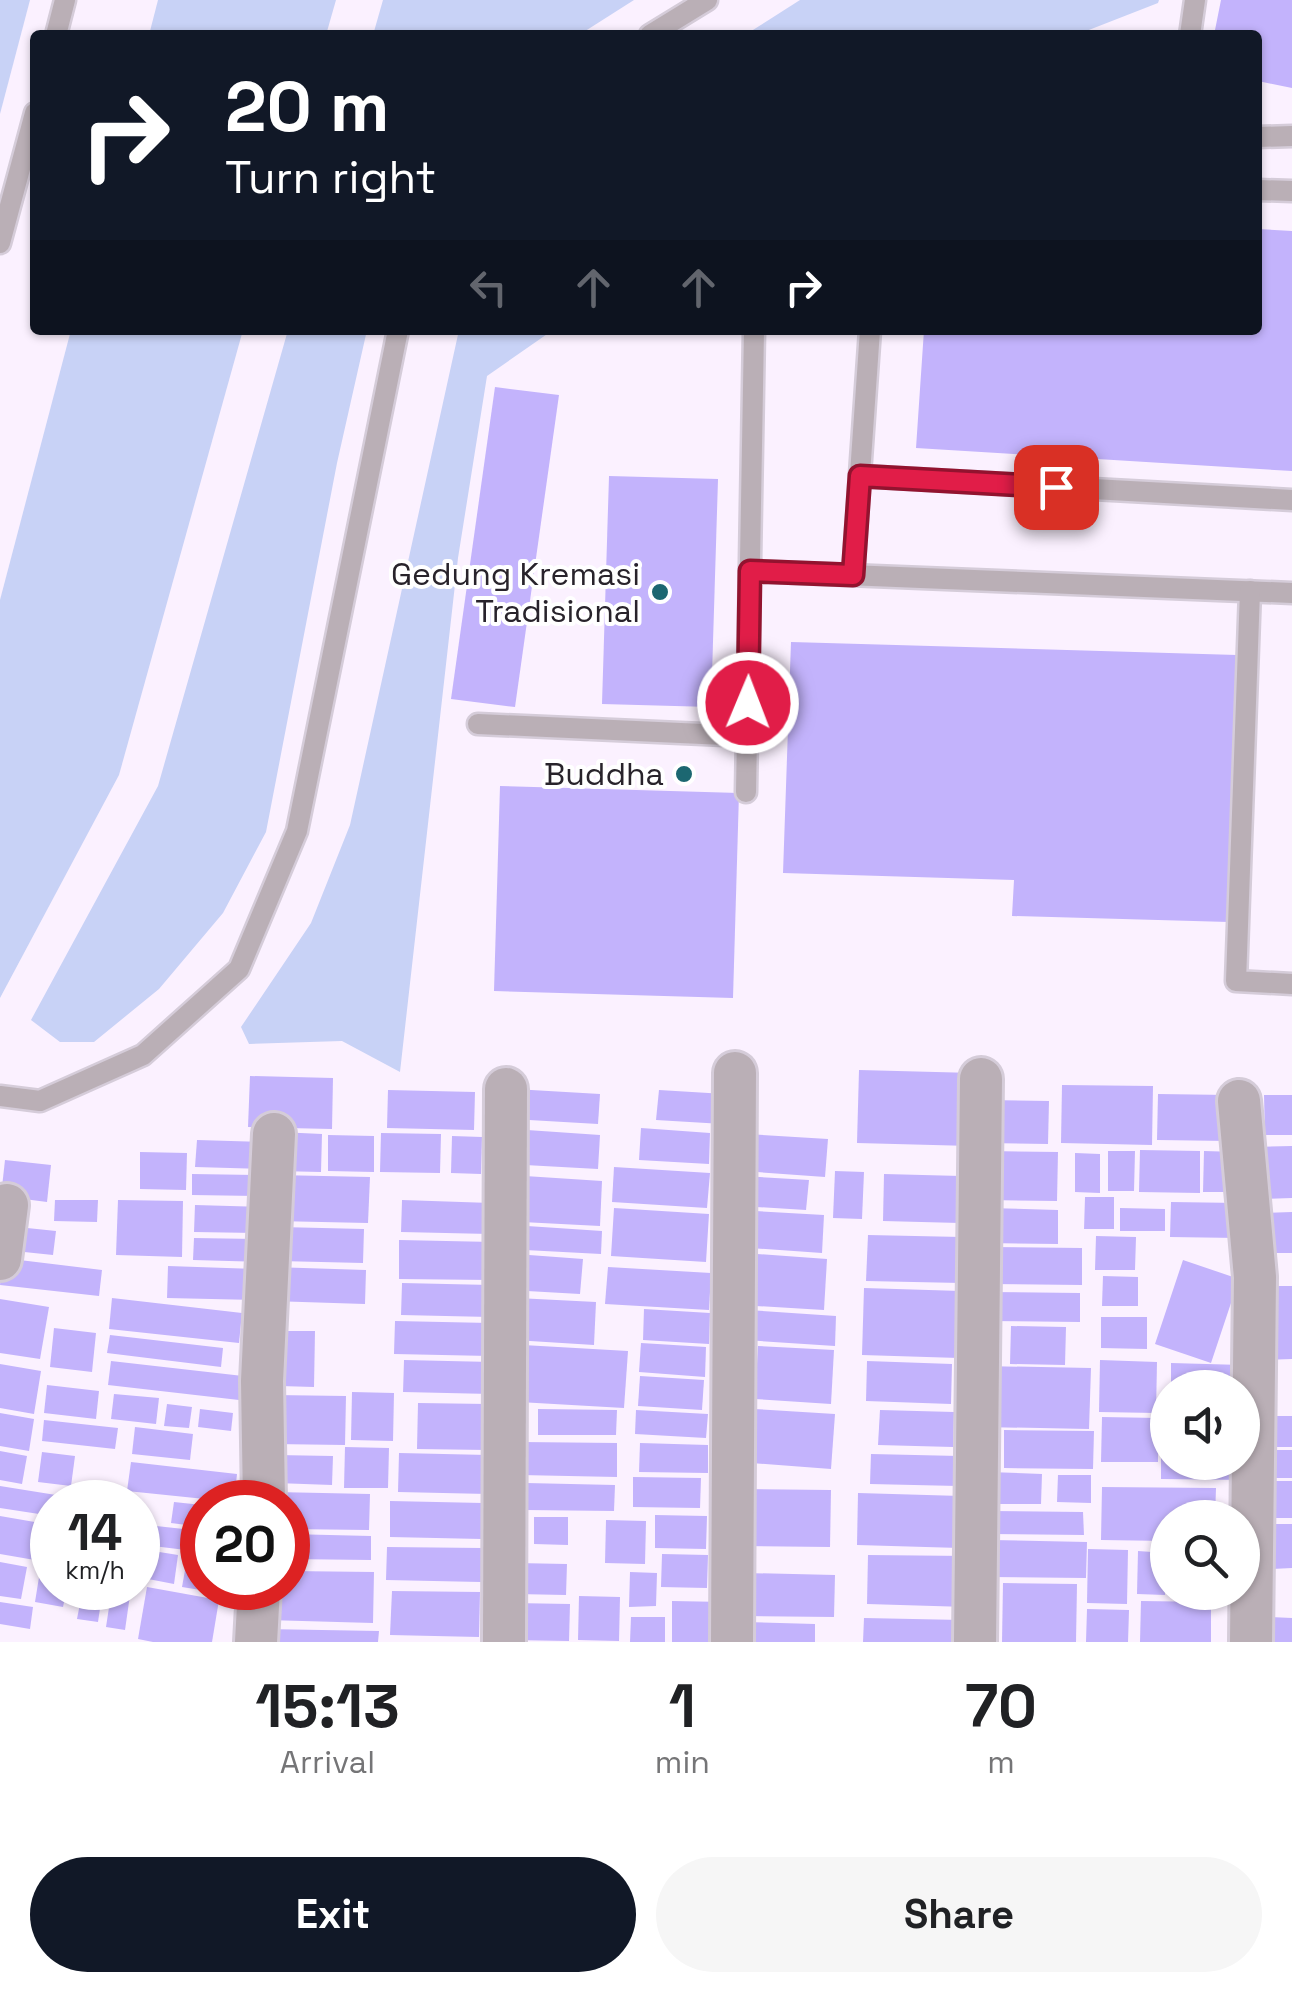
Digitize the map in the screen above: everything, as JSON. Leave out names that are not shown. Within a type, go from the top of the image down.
[{"type":"street","points":[[732,1642],[736,1073]]},
{"type":"street","points":[[975,1642],[981,1079]]},
{"type":"street","points":[[504,1642],[506,1089]]},
{"type":"street","points":[[1239,1101],[1274,1277],[1251,1642]]},
{"type":"street","points":[[264,1480],[262,1381],[274,1134]]},
{"type":"street","points":[[0,1259],[7,1205]]},
{"type":"street","points":[[256,1642],[258,1610]]},
{"type":"lane","points":[[57,30],[66,0]]},
{"type":"lane","points":[[658,30],[707,0]]},
{"type":"lane","points":[[1191,30],[1195,0]]},
{"type":"lane","points":[[0,243],[30,132]]},
{"type":"lane","points":[[1262,137],[1292,136]]},
{"type":"lane","points":[[1262,190],[1292,192]]},
{"type":"lane","points":[[0,1096],[40,1101],[143,1055],[239,968],[296,831],[397,335]]},
{"type":"lane","points":[[746,792],[754,335]]},
{"type":"lane","points":[[853,575],[870,335]]},
{"type":"lane","points":[[860,476],[1292,500]]},
{"type":"lane","points":[[750,571],[1292,593]]},
{"type":"lane","points":[[1250,591],[1236,981],[1292,984]]},
{"type":"lane","points":[[478,724],[747,736]]},
{"type":"water","points":[[0,0],[30,0],[0,114]]},
{"type":"water","points":[[158,0],[336,0],[327,30],[150,30]]},
{"type":"water","points":[[383,0],[634,0],[587,30],[374,30]]},
{"type":"water","points":[[800,0],[1159,0],[1089,30],[753,30]]},
{"type":"water","points":[[70,335],[242,335],[119,775],[0,998],[0,600]]},
{"type":"water","points":[[287,335],[366,335],[337,463],[266,832],[223,913],[159,989],[94,1042],[60,1042],[31,1020],[158,786]]},
{"type":"water","points":[[458,335],[546,335],[487,376],[458,558],[400,1072],[342,1041],[249,1044],[241,1027],[311,923],[350,825]]},
{"type":"building","points":[[1221,0],[1292,0],[1292,88],[1262,82],[1262,30],[1215,30]]},
{"type":"building","points":[[1262,229],[1292,231],[1292,471],[916,448],[924,335],[1262,335]]},
{"type":"building","points":[[495,387],[559,395],[515,707],[451,699]]},
{"type":"building","name":"Gedung Kremasi Tradisional","points":[[609,476],[718,479],[711,707],[602,704]]},
{"type":"building","points":[[791,642],[1237,655],[1229,922],[1012,916],[1014,880],[783,873]]},
{"type":"building","points":[[500,786],[739,793],[733,998],[494,991]]},
{"type":"building","points":[[859,1070],[974,1073],[971,1146],[857,1143]]},
{"type":"building","points":[[250,1076],[333,1078],[332,1129],[248,1127]]},
{"type":"building","points":[[1062,1085],[1153,1086],[1152,1145],[1061,1143]]},
{"type":"building","points":[[514,1089],[600,1094],[598,1124],[512,1119]]},
{"type":"building","points":[[388,1090],[475,1092],[474,1130],[387,1128]]},
{"type":"building","points":[[659,1090],[725,1094],[723,1124],[656,1120]]},
{"type":"building","points":[[1158,1094],[1229,1095],[1228,1141],[1157,1140]]},
{"type":"building","points":[[1264,1095],[1292,1095],[1292,1135],[1265,1135]]},
{"type":"building","points":[[987,1100],[1049,1101],[1048,1144],[986,1143]]},
{"type":"building","points":[[641,1128],[710,1133],[709,1164],[639,1160]]},
{"type":"building","points":[[527,1130],[600,1135],[598,1169],[525,1165]]},
{"type":"building","points":[[279,1132],[322,1134],[321,1172],[278,1171]]},
{"type":"building","points":[[381,1133],[441,1134],[440,1173],[380,1172]]},
{"type":"building","points":[[746,1134],[828,1139],[825,1177],[743,1171]]},
{"type":"building","points":[[328,1135],[374,1136],[374,1172],[328,1171]]},
{"type":"building","points":[[452,1136],[482,1137],[481,1174],[451,1173]]},
{"type":"building","points":[[197,1140],[267,1142],[265,1169],[195,1167]]},
{"type":"building","points":[[1292,1146],[1292,1198],[1257,1199],[1256,1147]]},
{"type":"building","points":[[1140,1150],[1200,1151],[1200,1193],[1139,1192]]},
{"type":"building","points":[[989,1151],[1058,1152],[1057,1201],[988,1200]]},
{"type":"building","points":[[1108,1151],[1135,1151],[1134,1191],[1108,1191]]},
{"type":"building","points":[[1204,1151],[1237,1152],[1237,1192],[1203,1192]]},
{"type":"building","points":[[140,1152],[187,1153],[186,1190],[140,1189]]},
{"type":"building","points":[[1075,1153],[1100,1154],[1100,1193],[1075,1192]]},
{"type":"building","points":[[5,1160],[51,1165],[47,1202],[1,1196]]},
{"type":"building","points":[[614,1167],[710,1173],[707,1208],[612,1202]]},
{"type":"building","points":[[835,1171],[864,1172],[862,1219],[833,1218]]},
{"type":"building","points":[[192,1174],[264,1175],[263,1196],[192,1195]]},
{"type":"building","points":[[884,1174],[961,1176],[960,1223],[883,1221]]},
{"type":"building","points":[[277,1175],[370,1177],[368,1223],[275,1221]]},
{"type":"building","points":[[525,1176],[602,1181],[600,1226],[522,1222]]},
{"type":"building","points":[[742,1176],[809,1180],[806,1210],[741,1206]]},
{"type":"building","points":[[1085,1197],[1114,1197],[1114,1229],[1084,1229]]},
{"type":"building","points":[[55,1200],[98,1200],[97,1222],[54,1221]]},
{"type":"building","points":[[118,1200],[183,1201],[182,1257],[116,1255]]},
{"type":"building","points":[[402,1200],[491,1203],[490,1234],[401,1232]]},
{"type":"building","points":[[1171,1202],[1239,1203],[1238,1238],[1170,1237]]},
{"type":"building","points":[[195,1205],[261,1207],[260,1233],[194,1232]]},
{"type":"building","points":[[614,1208],[709,1214],[706,1262],[611,1256]]},
{"type":"building","points":[[987,1208],[1058,1210],[1058,1244],[987,1243]]},
{"type":"building","points":[[1120,1208],[1165,1209],[1165,1231],[1120,1231]]},
{"type":"building","points":[[738,1210],[824,1215],[822,1253],[735,1247]]},
{"type":"building","points":[[1292,1212],[1292,1253],[1260,1253],[1260,1213]]},
{"type":"building","points":[[8,1226],[56,1231],[53,1255],[5,1250]]},
{"type":"building","points":[[527,1226],[602,1231],[601,1254],[525,1250]]},
{"type":"building","points":[[280,1227],[364,1229],[363,1263],[279,1261]]},
{"type":"building","points":[[868,1235],[962,1237],[961,1283],[866,1281]]},
{"type":"building","points":[[1096,1236],[1136,1237],[1135,1270],[1095,1270]]},
{"type":"building","points":[[194,1238],[261,1239],[261,1262],[193,1260]]},
{"type":"building","points":[[399,1240],[493,1242],[491,1280],[399,1279]]},
{"type":"building","points":[[990,1247],[1082,1248],[1082,1285],[989,1284]]},
{"type":"building","points":[[743,1253],[827,1259],[824,1310],[739,1305]]},
{"type":"building","points":[[529,1255],[583,1259],[580,1294],[527,1291]]},
{"type":"building","points":[[3,1258],[102,1270],[99,1296],[0,1285]]},
{"type":"building","points":[[1183,1260],[1239,1279],[1211,1363],[1155,1344]]},
{"type":"building","points":[[168,1266],[259,1269],[258,1300],[167,1298]]},
{"type":"building","points":[[272,1267],[366,1270],[365,1304],[271,1301]]},
{"type":"building","points":[[608,1267],[711,1273],[709,1310],[605,1304]]},
{"type":"building","points":[[1103,1276],[1138,1277],[1138,1306],[1102,1306]]},
{"type":"building","points":[[402,1283],[491,1285],[490,1317],[401,1315]]},
{"type":"building","points":[[1260,1286],[1292,1286],[1292,1359],[1262,1360]]},
{"type":"building","points":[[864,1288],[961,1291],[959,1358],[862,1355]]},
{"type":"building","points":[[989,1292],[1080,1293],[1080,1322],[987,1321]]},
{"type":"building","points":[[112,1298],[242,1313],[239,1343],[109,1329]]},
{"type":"building","points":[[517,1298],[596,1302],[594,1345],[514,1340]]},
{"type":"building","points":[[0,1299],[49,1307],[40,1359],[0,1353]]},
{"type":"building","points":[[644,1309],[710,1313],[709,1344],[643,1340]]},
{"type":"building","points":[[748,1310],[836,1316],[835,1346],[745,1340]]},
{"type":"building","points":[[1101,1317],[1147,1317],[1147,1349],[1101,1348]]},
{"type":"building","points":[[395,1321],[490,1323],[490,1356],[394,1354]]},
{"type":"building","points":[[1011,1326],[1066,1327],[1065,1365],[1010,1364]]},
{"type":"building","points":[[54,1328],[96,1333],[92,1372],[50,1367]]},
{"type":"building","points":[[281,1331],[315,1331],[314,1387],[280,1386]]},
{"type":"building","points":[[110,1335],[223,1348],[221,1367],[107,1353]]},
{"type":"building","points":[[641,1343],[706,1347],[705,1377],[639,1372]]},
{"type":"building","points":[[523,1345],[628,1351],[624,1408],[519,1402]]},
{"type":"building","points":[[758,1346],[834,1350],[831,1404],[755,1399]]},
{"type":"building","points":[[404,1360],[492,1362],[491,1394],[403,1392]]},
{"type":"building","points":[[1100,1360],[1157,1362],[1157,1370],[1150,1370],[1150,1413],[1099,1412]]},
{"type":"building","points":[[111,1361],[243,1376],[239,1400],[108,1385]]},
{"type":"building","points":[[867,1361],[952,1364],[951,1404],[866,1401]]},
{"type":"building","points":[[1171,1363],[1242,1365],[1242,1370],[1171,1370]]},
{"type":"building","points":[[0,1364],[41,1371],[34,1414],[0,1408]]},
{"type":"building","points":[[983,1366],[1091,1368],[1089,1429],[983,1427]]},
{"type":"building","points":[[640,1376],[704,1380],[702,1410],[638,1406]]},
{"type":"building","points":[[47,1385],[99,1391],[96,1419],[44,1413]]},
{"type":"building","points":[[352,1392],[394,1393],[393,1441],[351,1440]]},
{"type":"building","points":[[114,1394],[159,1398],[156,1424],[111,1419]]},
{"type":"building","points":[[274,1395],[346,1396],[345,1445],[273,1444]]},
{"type":"building","points":[[418,1403],[488,1404],[487,1450],[417,1449]]},
{"type":"building","points":[[167,1404],[192,1407],[189,1428],[164,1426]]},
{"type":"building","points":[[200,1409],[233,1413],[231,1431],[198,1427]]},
{"type":"building","points":[[538,1409],[617,1410],[616,1435],[538,1435]]},
{"type":"building","points":[[754,1409],[835,1414],[831,1469],[751,1463]]},
{"type":"building","points":[[636,1410],[708,1414],[706,1438],[635,1434]]},
{"type":"building","points":[[880,1410],[954,1412],[953,1447],[878,1445]]},
{"type":"building","points":[[0,1413],[34,1419],[29,1451],[0,1446]]},
{"type":"building","points":[[1269,1416],[1292,1416],[1292,1447],[1269,1447]]},
{"type":"building","points":[[1102,1417],[1150,1418],[1150,1462],[1101,1462]]},
{"type":"building","points":[[44,1420],[118,1428],[115,1449],[42,1441]]},
{"type":"building","points":[[135,1427],[193,1434],[190,1460],[132,1454]]},
{"type":"building","points":[[1004,1430],[1094,1431],[1093,1469],[1004,1468]]},
{"type":"building","points":[[521,1442],[617,1443],[617,1477],[520,1475]]},
{"type":"building","points":[[640,1443],[708,1445],[708,1473],[639,1472]]},
{"type":"building","points":[[345,1447],[389,1448],[388,1488],[344,1488]]},
{"type":"building","points":[[1271,1450],[1292,1450],[1292,1478],[1271,1478]]},
{"type":"building","points":[[0,1451],[27,1456],[22,1484],[0,1480]]},
{"type":"building","points":[[42,1452],[75,1456],[72,1480],[38,1480]]},
{"type":"building","points":[[399,1453],[488,1455],[488,1494],[398,1492]]},
{"type":"building","points":[[871,1454],[959,1456],[958,1486],[870,1484]]},
{"type":"building","points":[[276,1455],[333,1456],[332,1485],[310,1484],[310,1480],[276,1480]]},
{"type":"building","points":[[131,1462],[237,1474],[236,1480],[180,1480],[180,1496],[160,1494],[160,1480],[129,1480]]},
{"type":"building","points":[[989,1472],[1042,1474],[1041,1504],[988,1504]]},
{"type":"building","points":[[1058,1475],[1091,1475],[1091,1503],[1057,1502]]},
{"type":"building","points":[[633,1477],[701,1478],[700,1508],[633,1507]]},
{"type":"building","points":[[1274,1481],[1292,1481],[1292,1518],[1275,1518]]},
{"type":"building","points":[[526,1483],[615,1485],[614,1511],[525,1510]]},
{"type":"building","points":[[0,1486],[30,1491],[30,1513],[0,1508]]},
{"type":"building","points":[[1102,1487],[1216,1488],[1216,1500],[1150,1500],[1150,1541],[1101,1540]]},
{"type":"building","points":[[743,1489],[831,1490],[830,1547],[742,1546]]},
{"type":"building","points":[[310,1493],[370,1494],[369,1530],[310,1529]]},
{"type":"building","points":[[858,1493],[961,1496],[960,1548],[857,1545]]},
{"type":"building","points":[[390,1501],[483,1503],[482,1539],[390,1537]]},
{"type":"building","points":[[174,1502],[180,1503],[180,1524],[171,1523]]},
{"type":"building","points":[[990,1511],[1083,1512],[1084,1535],[990,1534]]},
{"type":"building","points":[[655,1515],[707,1516],[706,1549],[655,1548]]},
{"type":"building","points":[[0,1516],[30,1521],[30,1559],[0,1554]]},
{"type":"building","points":[[534,1517],[568,1517],[568,1545],[534,1544]]},
{"type":"building","points":[[606,1520],[646,1521],[645,1564],[605,1563]]},
{"type":"building","points":[[1272,1524],[1292,1524],[1292,1568],[1272,1569]]},
{"type":"building","points":[[160,1526],[180,1529],[180,1549],[160,1547]]},
{"type":"building","points":[[310,1535],[371,1536],[371,1560],[310,1559]]},
{"type":"building","points":[[992,1540],[1087,1542],[1086,1578],[991,1577]]},
{"type":"building","points":[[387,1547],[482,1548],[481,1582],[386,1580]]},
{"type":"building","points":[[1088,1549],[1128,1550],[1127,1604],[1087,1603]]},
{"type":"building","points":[[1138,1551],[1150,1552],[1150,1594],[1137,1594]]},
{"type":"building","points":[[160,1552],[178,1555],[174,1584],[160,1581]]},
{"type":"building","points":[[662,1554],[708,1555],[707,1588],[661,1587]]},
{"type":"building","points":[[868,1555],[968,1556],[967,1607],[867,1604]]},
{"type":"building","points":[[0,1562],[27,1567],[21,1599],[0,1596]]},
{"type":"building","points":[[516,1563],[567,1564],[566,1595],[516,1594]]},
{"type":"building","points":[[310,1571],[374,1572],[373,1623],[267,1620],[267,1610],[310,1610]]},
{"type":"building","points":[[630,1572],[657,1573],[656,1606],[629,1607]]},
{"type":"building","points":[[746,1573],[835,1575],[834,1617],[745,1616]]},
{"type":"building","points":[[1003,1583],[1077,1584],[1076,1642],[1002,1642]]},
{"type":"building","points":[[160,1589],[180,1593],[180,1610],[217,1610],[212,1642],[138,1639],[143,1610],[160,1610]]},
{"type":"building","points":[[392,1591],[480,1592],[479,1637],[390,1635]]},
{"type":"building","points":[[579,1596],[620,1597],[619,1641],[578,1640]]},
{"type":"building","points":[[672,1601],[725,1602],[724,1642],[672,1642]]},
{"type":"building","points":[[1141,1601],[1150,1601],[1150,1610],[1211,1610],[1211,1642],[1140,1642]]},
{"type":"building","points":[[0,1602],[33,1610],[30,1629],[0,1624]]},
{"type":"building","points":[[513,1603],[570,1604],[569,1641],[512,1640]]},
{"type":"building","points":[[1087,1609],[1129,1610],[1128,1642],[1086,1642]]},
{"type":"building","points":[[79,1610],[100,1610],[98,1622],[77,1619]]},
{"type":"building","points":[[109,1610],[128,1610],[125,1630],[106,1627]]},
{"type":"building","points":[[631,1617],[665,1617],[665,1642],[630,1642]]},
{"type":"building","points":[[1268,1617],[1292,1618],[1292,1642],[1267,1642]]},
{"type":"building","points":[[864,1618],[962,1620],[961,1642],[863,1642]]},
{"type":"building","points":[[746,1622],[815,1624],[815,1642],[745,1642]]},
{"type":"building","points":[[264,1629],[379,1631],[378,1642],[264,1642]]},
{"type":"place","name":"Gedung Kremasi Tradisional","points":[[660,592]]},
{"type":"place","name":"Buddha","points":[[684,774]]},
{"type":"route","points":[[748,703],[750,571],[853,575],[860,476],[1056,487]]}]
